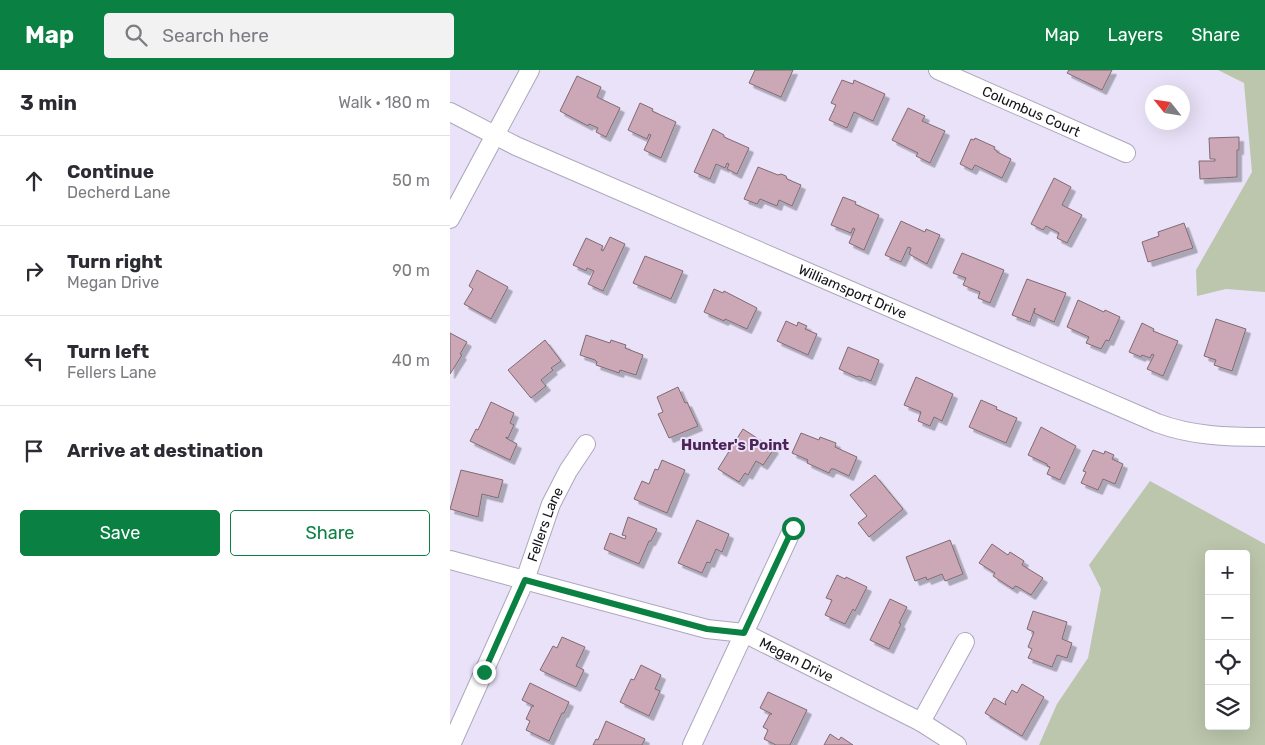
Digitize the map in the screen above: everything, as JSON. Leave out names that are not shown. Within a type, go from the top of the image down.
[{"type":"street","points":[[450,219],[530,70]]},
{"type":"street","name":"Columbus Court","points":[[938,70],[1126,153]]},
{"type":"street","name":"Williamsport Drive","points":[[450,112],[495,136],[1157,423],[1177,430],[1216,437],[1265,437]]},
{"type":"street","name":"Fellers Lane","points":[[451,745],[525,580],[551,504],[568,471],[586,444]]},
{"type":"street","points":[[692,745],[793,528]]},
{"type":"street","name":"Megan Drive","points":[[450,560],[707,629],[744,633],[921,722],[956,745]]},
{"type":"street","points":[[921,722],[965,642]]},
{"type":"green space","points":[[1218,70],[1265,70],[1265,292],[1226,289],[1197,296],[1196,270],[1252,172],[1244,83]]},
{"type":"green space","points":[[1150,481],[1265,544],[1265,745],[1039,745],[1057,704],[1088,658],[1101,589],[1089,565]]},
{"type":"building","points":[[755,70],[793,70],[781,97],[749,83]]},
{"type":"building","points":[[1069,70],[1112,70],[1102,90],[1067,73]]},
{"type":"building","points":[[577,76],[601,87],[597,97],[620,108],[606,137],[596,132],[598,128],[589,124],[588,126],[560,111]]},
{"type":"building","points":[[842,80],[853,84],[854,80],[885,94],[873,121],[854,112],[847,128],[829,120],[836,105],[831,103]]},
{"type":"building","points":[[640,103],[676,122],[661,158],[644,150],[651,135],[649,134],[647,139],[628,130]]},
{"type":"building","points":[[908,108],[925,116],[922,121],[945,131],[930,163],[916,156],[918,153],[892,140]]},
{"type":"building","points":[[713,129],[724,135],[724,137],[749,148],[737,174],[727,169],[729,164],[727,163],[725,168],[716,164],[710,179],[694,172]]},
{"type":"building","points":[[1239,137],[1237,177],[1200,179],[1199,161],[1215,161],[1215,159],[1210,159],[1209,138]]},
{"type":"building","points":[[975,138],[995,147],[994,149],[997,152],[1011,159],[1002,178],[975,165],[972,170],[960,164],[971,139],[974,140]]},
{"type":"building","points":[[758,167],[786,176],[787,179],[801,185],[792,206],[779,200],[777,206],[760,199],[757,204],[744,199]]},
{"type":"building","points":[[1054,178],[1071,187],[1062,205],[1082,215],[1067,243],[1057,238],[1059,233],[1046,226],[1043,230],[1031,224]]},
{"type":"building","points":[[843,197],[879,215],[864,250],[849,243],[855,229],[853,228],[851,233],[831,225]]},
{"type":"building","points":[[901,221],[925,232],[926,229],[940,235],[927,264],[909,254],[911,248],[908,247],[901,262],[885,255]]},
{"type":"building","points":[[1184,223],[1193,248],[1148,262],[1142,242],[1159,236],[1158,232]]},
{"type":"building","points":[[610,237],[625,244],[603,291],[588,284],[594,271],[587,268],[586,271],[573,265],[586,238],[603,246],[601,250],[603,251]]},
{"type":"building","points":[[962,253],[1004,270],[990,303],[978,298],[980,292],[963,285],[966,278],[953,273]]},
{"type":"building","points":[[645,256],[683,271],[671,299],[633,283]]},
{"type":"building","points":[[477,270],[508,287],[491,319],[464,304],[473,289],[469,286]]},
{"type":"building","points":[[1027,279],[1066,293],[1054,322],[1034,313],[1035,308],[1030,322],[1012,315]]},
{"type":"building","points":[[714,289],[723,293],[724,291],[757,308],[747,329],[704,312]]},
{"type":"building","points":[[1078,300],[1120,317],[1109,341],[1106,340],[1101,349],[1086,343],[1089,337],[1067,327]]},
{"type":"building","points":[[1216,319],[1246,329],[1232,371],[1214,365],[1216,360],[1204,356]]},
{"type":"building","points":[[786,321],[797,326],[798,322],[807,326],[805,329],[817,334],[808,355],[777,341]]},
{"type":"building","points":[[1142,323],[1154,329],[1153,331],[1178,341],[1163,376],[1147,369],[1154,355],[1152,354],[1150,358],[1142,355],[1141,357],[1129,352]]},
{"type":"building","points":[[450,333],[467,342],[460,354],[462,355],[450,374]]},
{"type":"building","points":[[586,335],[610,343],[611,340],[626,345],[625,348],[643,355],[636,375],[620,370],[619,373],[596,365],[597,362],[595,360],[580,355]]},
{"type":"building","points":[[545,340],[561,361],[551,368],[553,370],[541,380],[546,386],[531,398],[508,370]]},
{"type":"building","points":[[848,347],[879,360],[871,381],[839,369]]},
{"type":"building","points":[[916,377],[953,394],[942,421],[934,417],[930,426],[918,421],[921,412],[904,405]]},
{"type":"building","points":[[678,387],[698,426],[669,438],[658,414],[663,412],[657,397]]},
{"type":"building","points":[[981,400],[1017,418],[1006,443],[969,427]]},
{"type":"building","points":[[491,402],[514,413],[510,423],[514,425],[508,438],[506,437],[517,444],[510,460],[470,441],[476,429],[478,430]]},
{"type":"building","points":[[1041,427],[1076,446],[1060,480],[1047,474],[1050,467],[1047,464],[1028,455]]},
{"type":"building","points":[[743,429],[774,449],[763,465],[756,461],[748,475],[745,473],[739,482],[718,469]]},
{"type":"building","points":[[801,433],[819,440],[820,437],[836,443],[835,447],[857,457],[849,476],[834,469],[831,469],[829,473],[807,463],[808,460],[792,453]]},
{"type":"building","points":[[1093,450],[1104,454],[1105,451],[1114,455],[1112,459],[1123,464],[1115,484],[1103,479],[1098,490],[1081,483],[1086,472],[1083,471]]},
{"type":"building","points":[[662,460],[685,470],[667,513],[634,499],[642,481],[649,484],[655,469],[658,470]]},
{"type":"building","points":[[461,470],[503,480],[498,498],[482,494],[478,517],[450,509]]},
{"type":"building","points":[[875,475],[903,509],[869,537],[858,523],[867,516],[850,495]]},
{"type":"building","points":[[628,517],[657,529],[651,541],[649,541],[639,564],[604,549],[610,533],[625,539],[626,536],[622,535]]},
{"type":"building","points":[[697,520],[729,534],[722,552],[716,549],[710,563],[707,562],[702,573],[678,563]]},
{"type":"building","points":[[950,540],[963,574],[945,581],[942,574],[927,580],[926,577],[915,581],[906,557]]},
{"type":"building","points":[[992,544],[1008,555],[1010,552],[1024,561],[1022,565],[1043,578],[1031,595],[1015,586],[1013,589],[993,576],[995,573],[979,563]]},
{"type":"building","points":[[837,575],[867,587],[855,611],[853,609],[845,624],[825,615],[832,600],[826,598]]},
{"type":"building","points":[[890,599],[907,607],[889,649],[870,640]]},
{"type":"building","points":[[1033,611],[1067,622],[1062,639],[1072,643],[1067,658],[1057,655],[1052,667],[1028,658],[1032,649],[1028,647],[1034,632],[1027,629]]},
{"type":"building","points":[[562,637],[585,647],[576,666],[584,670],[576,687],[540,670],[553,646],[557,648]]},
{"type":"building","points":[[641,665],[661,675],[655,689],[660,691],[649,716],[620,702],[631,679],[634,680]]},
{"type":"building","points":[[530,683],[569,702],[549,741],[526,730],[530,721],[526,719],[532,706],[534,706],[522,700]]},
{"type":"building","points":[[1022,684],[1044,697],[1022,736],[985,713],[994,698],[1006,705],[1005,702],[1012,690],[1017,693]]},
{"type":"building","points":[[768,692],[807,710],[790,745],[776,745],[764,739],[768,730],[763,727],[770,714],[772,714],[760,708]]},
{"type":"building","points":[[606,721],[645,739],[642,745],[593,745],[596,739],[598,740]]},
{"type":"building","points":[[830,734],[839,740],[841,737],[853,745],[824,745]]},
{"type":"district","name":"Hunter's Point","points":[[735,445]]},
{"type":"route","points":[[484,672],[525,580],[707,629],[744,633],[793,528]]}]
